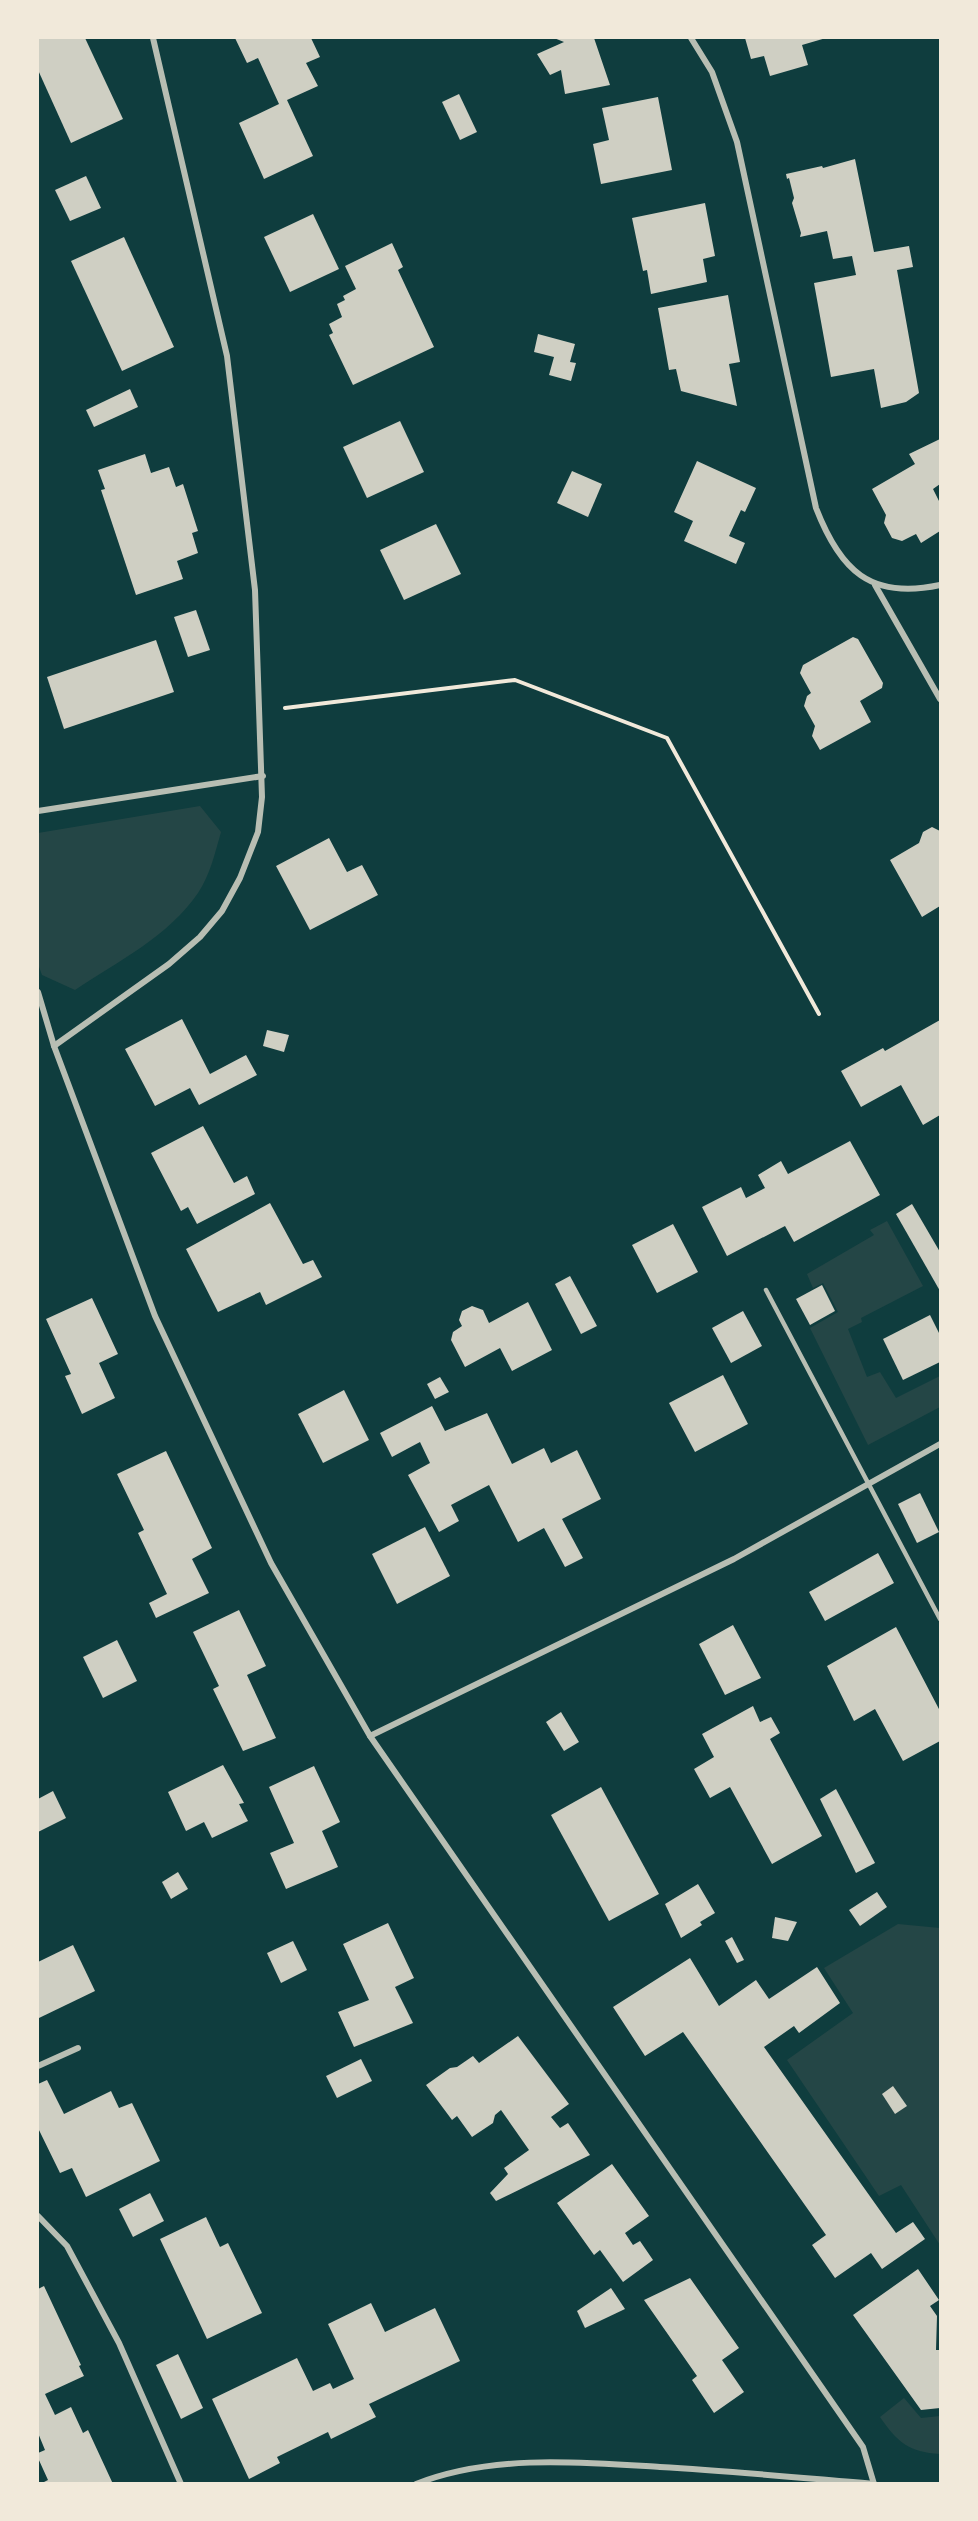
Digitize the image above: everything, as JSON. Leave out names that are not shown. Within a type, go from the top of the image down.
[{"type":"street","points":[[54,1046],[169,964],[200,937],[222,911],[240,878],[258,832],[263,776],[255,590],[227,356],[153,38]]},
{"type":"street","points":[[691,38],[712,72],[737,142],[816,508],[828,540],[841,558],[874,585],[940,699]]},
{"type":"street","points":[[874,585],[917,590],[940,585]]},
{"type":"street","points":[[38,810],[263,776]]},
{"type":"street","points":[[38,992],[54,1046],[155,1316],[271,1563],[370,1736],[863,2447],[874,2484],[624,2465],[548,2463],[488,2466],[416,2484]]},
{"type":"street","points":[[370,1736],[735,1559],[869,1486],[940,1444]]},
{"type":"street","points":[[38,2066],[78,2048]]},
{"type":"street","points":[[38,2216],[67,2246],[119,2343],[181,2484]]},
{"type":"lane","points":[[766,1290],[940,1619]]},
{"type":"path","points":[[260,711],[516,680],[667,738],[819,1014]]},
{"type":"shaded area","points":[[200,806],[221,832],[206,879],[186,908],[141,947],[75,990],[42,975],[38,964],[38,833]]},
{"type":"shaded area","points":[[887,1221],[923,1286],[861,1318],[862,1322],[848,1329],[867,1377],[880,1372],[896,1398],[940,1376],[940,1407],[868,1445],[810,1328],[838,1312],[823,1283],[813,1288],[807,1274],[874,1235],[870,1230]]},
{"type":"shaded area","points":[[898,1924],[940,1928],[940,2245],[901,2185],[879,2196],[787,2060],[853,2013],[824,1968]]},
{"type":"shaded area","points":[[904,2398],[921,2418],[940,2416],[940,2454],[920,2451],[905,2444],[880,2417]]},
{"type":"building","points":[[38,38],[85,38],[123,119],[71,143],[38,70]]},
{"type":"building","points":[[235,38],[311,38],[320,57],[306,63],[318,86],[287,100],[313,156],[264,179],[239,123],[279,104],[258,58],[247,63]]},
{"type":"building","points":[[554,38],[594,38],[610,85],[565,94],[561,70],[550,75],[537,54],[564,42]]},
{"type":"building","points":[[745,38],[826,38],[802,45],[808,65],[770,76],[764,56],[751,59]]},
{"type":"building","points":[[459,94],[477,132],[460,140],[442,102]]},
{"type":"building","points":[[658,97],[672,170],[601,184],[593,144],[609,140],[602,108]]},
{"type":"building","points":[[855,159],[874,252],[909,246],[913,267],[897,270],[919,393],[906,402],[881,408],[874,369],[831,377],[814,283],[856,275],[852,256],[833,259],[827,231],[800,237],[801,233],[792,203],[794,198],[786,174],[822,166],[823,168]]},
{"type":"building","points":[[86,176],[101,208],[70,221],[55,190]]},
{"type":"building","points":[[705,203],[715,256],[703,259],[707,282],[651,294],[647,270],[643,271],[632,218]]},
{"type":"building","points":[[313,214],[339,269],[290,292],[264,237]]},
{"type":"building","points":[[124,237],[174,347],[122,371],[71,261]]},
{"type":"building","points":[[392,243],[403,267],[398,270],[434,347],[353,385],[329,335],[333,333],[329,324],[342,317],[337,304],[345,300],[343,296],[356,289],[345,266]]},
{"type":"building","points":[[728,295],[740,362],[729,364],[737,406],[681,391],[676,369],[669,370],[658,308]]},
{"type":"building","points":[[538,334],[575,344],[570,362],[576,363],[571,381],[549,375],[554,357],[534,352]]},
{"type":"building","points":[[130,389],[138,407],[94,427],[86,410]]},
{"type":"building","points":[[400,421],[424,472],[367,498],[343,447]]},
{"type":"building","points":[[940,439],[940,484],[933,489],[940,503],[940,531],[921,543],[916,534],[902,541],[892,538],[884,523],[886,515],[872,489],[915,464],[909,454]]},
{"type":"building","points":[[145,454],[151,473],[169,467],[176,487],[183,484],[198,531],[192,533],[198,553],[177,561],[183,579],[136,595],[101,490],[105,489],[98,470]]},
{"type":"building","points":[[697,461],[756,488],[745,512],[741,510],[729,536],[745,543],[736,564],[684,541],[693,521],[674,512]]},
{"type":"building","points":[[572,471],[602,484],[588,517],[557,503]]},
{"type":"building","points":[[436,524],[461,574],[404,600],[380,550]]},
{"type":"building","points":[[196,610],[210,650],[188,657],[174,617]]},
{"type":"building","points":[[853,637],[858,639],[883,683],[882,688],[860,701],[871,722],[820,750],[812,736],[815,726],[804,706],[807,696],[811,693],[800,673],[803,665]]},
{"type":"building","points":[[156,640],[174,692],[64,729],[47,677]]},
{"type":"building","points":[[932,827],[940,831],[940,906],[922,917],[890,860],[919,843],[923,832]]},
{"type":"building","points":[[329,838],[347,872],[362,865],[378,895],[310,930],[276,866]]},
{"type":"building","points":[[182,1019],[210,1074],[246,1055],[257,1075],[199,1105],[190,1088],[155,1106],[125,1049]]},
{"type":"building","points":[[940,1020],[940,1115],[923,1125],[901,1085],[861,1107],[841,1071],[883,1048],[885,1051]]},
{"type":"building","points":[[267,1030],[289,1035],[284,1052],[263,1046]]},
{"type":"building","points":[[203,1126],[234,1183],[247,1176],[255,1194],[197,1224],[188,1207],[181,1211],[151,1153]]},
{"type":"building","points":[[850,1141],[880,1195],[794,1242],[785,1226],[727,1256],[702,1207],[741,1187],[746,1198],[765,1188],[758,1175],[781,1161],[788,1174]]},
{"type":"building","points":[[270,1203],[303,1264],[313,1260],[322,1277],[266,1305],[260,1292],[218,1312],[186,1249]]},
{"type":"building","points":[[912,1204],[940,1252],[940,1291],[896,1214]]},
{"type":"building","points":[[673,1224],[698,1272],[657,1293],[632,1245]]},
{"type":"building","points":[[570,1276],[597,1326],[581,1334],[555,1284]]},
{"type":"building","points":[[822,1285],[835,1311],[810,1325],[796,1299]]},
{"type":"building","points":[[92,1298],[118,1354],[99,1363],[115,1398],[82,1414],[65,1376],[71,1374],[46,1319]]},
{"type":"building","points":[[528,1302],[552,1350],[512,1371],[500,1348],[465,1367],[451,1340],[453,1332],[462,1326],[459,1320],[462,1311],[472,1306],[483,1310],[489,1323]]},
{"type":"building","points":[[743,1311],[762,1346],[731,1363],[712,1328]]},
{"type":"building","points":[[930,1315],[940,1335],[940,1362],[903,1380],[883,1339]]},
{"type":"building","points":[[723,1375],[748,1424],[695,1452],[669,1403]]},
{"type":"building","points":[[440,1377],[449,1392],[435,1399],[427,1384]]},
{"type":"building","points":[[344,1390],[369,1440],[323,1463],[298,1414]]},
{"type":"building","points":[[432,1406],[445,1431],[487,1413],[512,1464],[544,1448],[551,1463],[577,1450],[601,1499],[562,1519],[583,1558],[565,1567],[544,1528],[518,1542],[489,1485],[451,1505],[459,1521],[439,1532],[408,1475],[430,1463],[420,1442],[392,1457],[380,1433]]},
{"type":"building","points":[[166,1451],[212,1548],[192,1559],[209,1593],[156,1618],[149,1603],[167,1594],[138,1533],[144,1530],[117,1474]]},
{"type":"building","points":[[920,1493],[939,1532],[917,1543],[898,1504]]},
{"type":"building","points":[[425,1527],[450,1576],[397,1604],[372,1554]]},
{"type":"building","points":[[878,1553],[894,1583],[825,1621],[809,1592]]},
{"type":"building","points":[[239,1610],[266,1666],[247,1675],[276,1738],[243,1751],[213,1689],[219,1686],[193,1632]]},
{"type":"building","points":[[733,1625],[761,1678],[725,1695],[699,1644]]},
{"type":"building","points":[[896,1627],[940,1711],[940,1741],[903,1761],[875,1709],[854,1721],[827,1666]]},
{"type":"building","points":[[117,1640],[137,1681],[103,1698],[83,1657]]},
{"type":"building","points":[[753,1706],[760,1722],[771,1717],[780,1733],[770,1739],[822,1836],[772,1864],[730,1787],[710,1798],[694,1769],[714,1757],[702,1734]]},
{"type":"building","points":[[561,1712],[579,1742],[564,1751],[546,1722]]},
{"type":"building","points":[[223,1765],[244,1803],[239,1804],[248,1821],[212,1838],[204,1822],[186,1831],[168,1792]]},
{"type":"building","points":[[314,1766],[340,1822],[322,1831],[338,1867],[286,1889],[270,1853],[294,1843],[269,1787]]},
{"type":"building","points":[[601,1787],[659,1894],[609,1921],[551,1815]]},
{"type":"building","points":[[836,1789],[875,1863],[856,1873],[820,1799]]},
{"type":"building","points":[[53,1791],[66,1818],[38,1832],[38,1799]]},
{"type":"building","points":[[178,1872],[188,1889],[171,1899],[162,1882]]},
{"type":"building","points":[[698,1884],[715,1913],[700,1922],[702,1925],[681,1938],[665,1904]]},
{"type":"building","points":[[877,1892],[887,1907],[860,1926],[849,1910]]},
{"type":"building","points":[[775,1917],[797,1922],[788,1941],[772,1938]]},
{"type":"building","points":[[388,1923],[414,1978],[395,1987],[413,2023],[354,2047],[338,2012],[369,2000],[343,1944]]},
{"type":"building","points":[[732,1937],[744,1960],[737,1963],[725,1941]]},
{"type":"building","points":[[293,1941],[307,1970],[281,1983],[267,1953]]},
{"type":"building","points":[[73,1945],[95,1991],[39,2018],[38,1962]]},
{"type":"building","points":[[690,1958],[719,2006],[756,1980],[769,1999],[817,1967],[840,2003],[799,2033],[794,2026],[764,2047],[896,2233],[913,2222],[925,2239],[882,2269],[871,2253],[835,2278],[812,2245],[826,2235],[683,2032],[645,2056],[613,2007]]},
{"type":"building","points":[[518,2036],[569,2104],[551,2117],[560,2128],[568,2123],[590,2155],[496,2201],[490,2193],[508,2174],[504,2168],[529,2150],[501,2110],[495,2115],[493,2123],[472,2137],[457,2116],[452,2120],[426,2085],[450,2068],[457,2067],[473,2056],[479,2063]]},
{"type":"building","points":[[361,2059],[372,2081],[337,2098],[326,2076]]},
{"type":"building","points":[[47,2080],[64,2114],[111,2091],[119,2108],[132,2103],[160,2161],[86,2197],[72,2168],[60,2173],[38,2128],[38,2084]]},
{"type":"building","points":[[893,2086],[907,2106],[895,2114],[882,2094]]},
{"type":"building","points":[[612,2164],[649,2216],[625,2233],[633,2245],[640,2241],[653,2260],[623,2282],[600,2250],[594,2255],[557,2203]]},
{"type":"building","points":[[150,2193],[164,2221],[133,2237],[119,2209]]},
{"type":"building","points":[[206,2217],[220,2247],[228,2243],[262,2313],[207,2339],[160,2239]]},
{"type":"building","points":[[918,2269],[939,2300],[930,2306],[937,2316],[936,2350],[940,2350],[940,2408],[921,2410],[853,2315]]},
{"type":"building","points":[[690,2278],[739,2348],[722,2360],[744,2392],[714,2413],[692,2380],[697,2376],[644,2300]]},
{"type":"building","points":[[44,2286],[84,2376],[45,2394],[55,2415],[71,2407],[83,2433],[88,2430],[113,2484],[40,2484],[48,2480],[38,2458],[38,2453],[45,2450],[38,2433],[38,2289]]},
{"type":"building","points":[[611,2288],[625,2309],[585,2328],[577,2311]]},
{"type":"building","points":[[371,2303],[385,2332],[435,2308],[460,2361],[369,2404],[376,2417],[331,2439],[328,2432],[277,2457],[280,2463],[249,2479],[212,2399],[297,2358],[313,2391],[330,2383],[333,2389],[354,2379],[328,2324]]},
{"type":"building","points":[[178,2354],[203,2408],[181,2419],[156,2365]]}]
